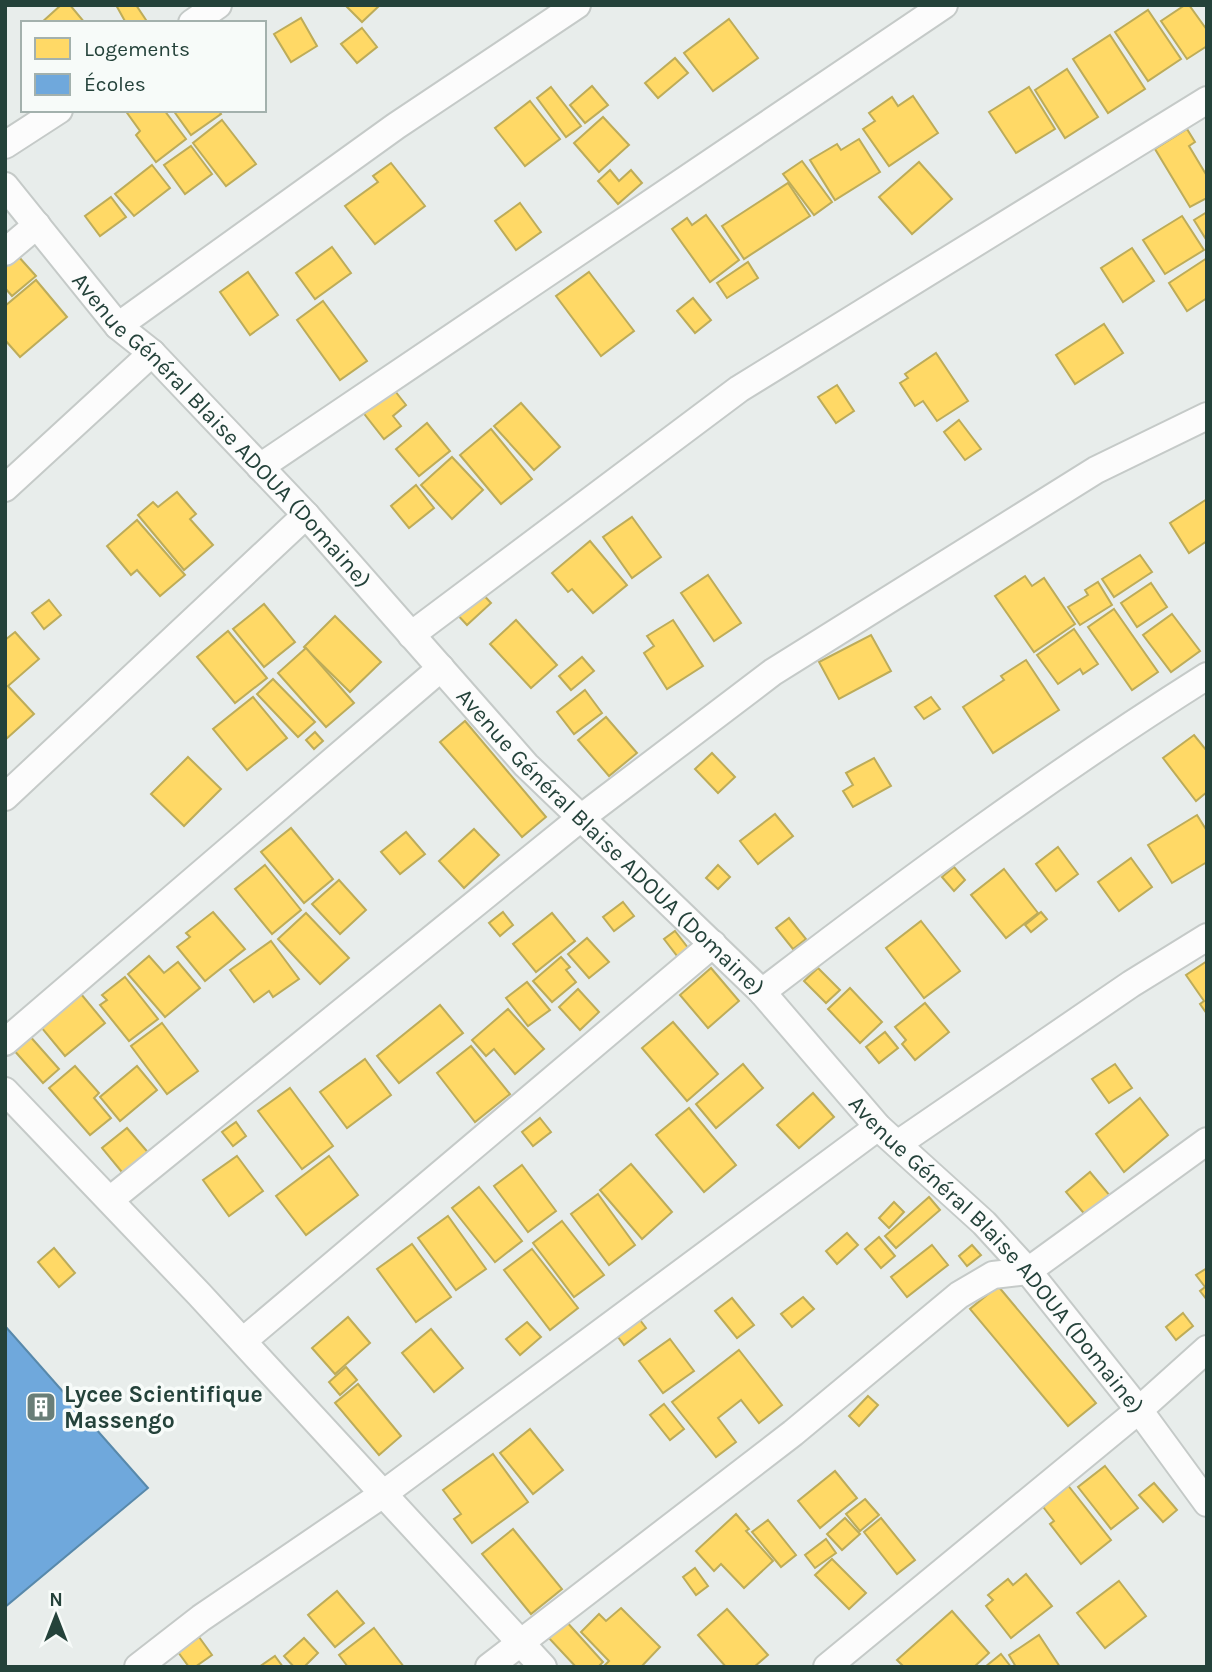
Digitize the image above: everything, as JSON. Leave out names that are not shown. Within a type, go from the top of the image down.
[{"type":"street","points":[[195,21],[218,5]]},
{"type":"street","points":[[118,326],[396,126],[576,5]]},
{"type":"street","points":[[260,467],[944,5]]},
{"type":"street","points":[[411,635],[739,389],[1207,100]]},
{"type":"street","points":[[5,145],[56,112]]},
{"type":"street","name":"Avenue Général Blaise ADOUA (Domaine)","points":[[5,186],[118,326],[152,353],[306,516],[526,765],[762,992],[878,1127],[899,1143],[984,1223],[1028,1271],[1139,1410],[1207,1503]]},
{"type":"street","points":[[5,252],[37,225]]},
{"type":"street","points":[[5,488],[152,353]]},
{"type":"street","points":[[110,1199],[582,817],[773,672],[1096,470],[1207,416]]},
{"type":"street","points":[[5,797],[306,516]]},
{"type":"street","points":[[5,1042],[441,668]]},
{"type":"street","points":[[762,992],[931,862],[1089,751],[1207,676]]},
{"type":"street","points":[[899,1143],[1131,984],[1207,937]]},
{"type":"street","points":[[243,1341],[713,944]]},
{"type":"street","points":[[5,1091],[243,1341],[543,1667]]},
{"type":"street","points":[[138,1667],[201,1618],[383,1494],[878,1127]]},
{"type":"street","points":[[489,1667],[793,1433],[959,1295],[993,1275],[1028,1271],[1207,1141]]},
{"type":"street","points":[[827,1667],[1139,1410],[1207,1349]]},
{"type":"building: Logements","points":[[61,5],[70,5],[83,21],[43,21]]},
{"type":"building: Logements","points":[[116,5],[136,5],[147,21],[125,21]]},
{"type":"building: Logements","points":[[345,5],[380,5],[362,22]]},
{"type":"building: Logements","points":[[1189,5],[1207,30],[1207,46],[1187,59],[1161,21]]},
{"type":"building: Logements","points":[[1148,10],[1181,59],[1148,81],[1115,32]]},
{"type":"building: Logements","points":[[301,18],[317,46],[291,62],[274,34]]},
{"type":"building: Logements","points":[[729,19],[758,58],[713,91],[684,53]]},
{"type":"building: Logements","points":[[362,28],[377,47],[357,63],[341,44]]},
{"type":"building: Logements","points":[[1110,35],[1145,89],[1108,113],[1073,59]]},
{"type":"building: Logements","points":[[675,58],[688,73],[658,98],[645,83]]},
{"type":"building: Logements","points":[[1067,69],[1098,117],[1065,138],[1035,90]]},
{"type":"building: Logements","points":[[592,86],[608,105],[585,123],[570,105]]},
{"type":"building: Logements","points":[[551,87],[581,126],[566,137],[537,98]]},
{"type":"building: Logements","points":[[1029,87],[1055,129],[1016,153],[989,112]]},
{"type":"building: Logements","points":[[913,96],[938,133],[889,166],[863,129],[875,121],[869,113],[892,97],[898,106]]},
{"type":"building: Logements","points":[[530,101],[560,139],[525,166],[495,128]]},
{"type":"building: Logements","points":[[126,112],[166,112],[186,139],[156,162],[136,135],[140,131]]},
{"type":"building: Logements","points":[[174,112],[220,112],[221,114],[191,135]]},
{"type":"building: Logements","points":[[603,117],[629,145],[599,172],[574,143]]},
{"type":"building: Logements","points":[[222,120],[256,164],[226,186],[193,143]]},
{"type":"building: Logements","points":[[1187,129],[1195,142],[1189,146],[1207,176],[1207,198],[1190,207],[1155,149]]},
{"type":"building: Logements","points":[[859,139],[880,172],[835,200],[810,160],[837,144],[841,150]]},
{"type":"building: Logements","points":[[191,146],[212,174],[185,194],[164,165]]},
{"type":"building: Logements","points":[[802,161],[832,202],[814,215],[783,174]]},
{"type":"building: Logements","points":[[919,162],[952,199],[912,234],[879,197]]},
{"type":"building: Logements","points":[[391,163],[425,206],[375,244],[345,206],[378,182],[373,176]]},
{"type":"building: Logements","points":[[152,165],[170,188],[134,216],[115,194]]},
{"type":"building: Logements","points":[[610,170],[619,181],[631,170],[642,183],[618,204],[598,181]]},
{"type":"building: Logements","points":[[788,183],[810,216],[744,259],[722,226]]},
{"type":"building: Logements","points":[[111,197],[126,217],[100,236],[85,216]]},
{"type":"building: Logements","points":[[520,203],[541,232],[516,250],[495,221]]},
{"type":"building: Logements","points":[[1207,212],[1207,241],[1194,220]]},
{"type":"building: Logements","points":[[706,215],[739,260],[710,282],[672,229],[687,218],[692,225]]},
{"type":"building: Logements","points":[[1182,216],[1204,250],[1165,274],[1143,240]]},
{"type":"building: Logements","points":[[332,247],[351,273],[315,299],[296,273]]},
{"type":"building: Logements","points":[[1132,248],[1154,281],[1123,302],[1101,268]]},
{"type":"building: Logements","points":[[18,256],[36,276],[12,296],[5,288],[5,267]]},
{"type":"building: Logements","points":[[1207,258],[1207,298],[1187,311],[1169,283]]},
{"type":"building: Logements","points":[[748,262],[758,278],[727,298],[717,283]]},
{"type":"building: Logements","points":[[248,272],[278,315],[250,335],[220,292]]},
{"type":"building: Logements","points":[[589,272],[634,331],[601,356],[556,296]]},
{"type":"building: Logements","points":[[36,280],[67,317],[20,357],[5,340],[5,306]]},
{"type":"building: Logements","points":[[693,298],[711,320],[695,333],[677,311]]},
{"type":"building: Logements","points":[[323,301],[367,361],[340,380],[297,320]]},
{"type":"building: Logements","points":[[1104,324],[1123,353],[1075,384],[1056,355]]},
{"type":"building: Logements","points":[[936,353],[968,401],[937,421],[923,401],[915,406],[900,383],[908,378],[905,374]]},
{"type":"building: Logements","points":[[388,382],[406,405],[393,416],[401,426],[384,439],[358,406]]},
{"type":"building: Logements","points":[[837,385],[854,411],[836,423],[818,397]]},
{"type":"building: Logements","points":[[521,403],[560,447],[534,470],[494,426]]},
{"type":"building: Logements","points":[[959,420],[981,449],[965,460],[944,432]]},
{"type":"building: Logements","points":[[427,423],[450,451],[419,476],[396,449]]},
{"type":"building: Logements","points":[[491,429],[532,479],[501,504],[460,455]]},
{"type":"building: Logements","points":[[452,457],[483,490],[452,519],[421,485]]},
{"type":"building: Logements","points":[[416,485],[434,508],[409,528],[391,506]]},
{"type":"building: Logements","points":[[177,492],[196,514],[190,519],[213,545],[184,570],[138,515],[153,502],[158,507]]},
{"type":"building: Logements","points":[[1207,499],[1207,541],[1189,553],[1170,523]]},
{"type":"building: Logements","points":[[632,517],[661,557],[632,578],[603,537]]},
{"type":"building: Logements","points":[[137,520],[185,575],[160,596],[137,570],[131,575],[107,546]]},
{"type":"building: Logements","points":[[590,541],[627,585],[593,613],[572,589],[568,592],[552,573]]},
{"type":"building: Logements","points":[[1140,555],[1152,572],[1114,597],[1102,579]]},
{"type":"building: Logements","points":[[708,575],[741,623],[714,641],[681,593]]},
{"type":"building: Logements","points":[[1025,576],[1032,586],[1044,578],[1075,624],[1034,652],[995,596]]},
{"type":"building: Logements","points":[[1098,582],[1112,605],[1080,625],[1068,607],[1088,595],[1085,590]]},
{"type":"building: Logements","points":[[1151,583],[1167,607],[1137,627],[1121,603]]},
{"type":"building: Logements","points":[[478,589],[491,603],[467,625],[454,611]]},
{"type":"building: Logements","points":[[49,600],[61,615],[44,629],[32,613]]},
{"type":"building: Logements","points":[[264,604],[295,642],[264,667],[233,629]]},
{"type":"building: Logements","points":[[1114,609],[1158,672],[1132,690],[1088,627]]},
{"type":"building: Logements","points":[[1172,614],[1200,651],[1171,672],[1143,635]]},
{"type":"building: Logements","points":[[335,616],[381,662],[350,692],[304,647]]},
{"type":"building: Logements","points":[[516,620],[557,665],[531,688],[490,644]]},
{"type":"building: Logements","points":[[673,620],[703,666],[667,689],[644,653],[654,646],[647,636]]},
{"type":"building: Logements","points":[[1074,629],[1098,664],[1083,674],[1080,669],[1058,684],[1037,655]]},
{"type":"building: Logements","points":[[228,631],[267,678],[235,703],[197,657]]},
{"type":"building: Logements","points":[[15,632],[39,659],[8,686],[34,714],[5,740],[5,640]]},
{"type":"building: Logements","points":[[871,635],[891,671],[839,699],[819,662]]},
{"type":"building: Logements","points":[[306,648],[354,703],[326,727],[278,673]]},
{"type":"building: Logements","points":[[582,657],[594,671],[571,690],[559,676]]},
{"type":"building: Logements","points":[[1026,660],[1059,710],[993,753],[963,707],[1004,680],[1001,676]]},
{"type":"building: Logements","points":[[273,679],[315,722],[298,737],[257,694]]},
{"type":"building: Logements","points":[[585,690],[602,713],[574,734],[557,712]]},
{"type":"building: Logements","points":[[253,697],[287,738],[247,770],[213,729]]},
{"type":"building: Logements","points":[[931,697],[940,709],[924,719],[915,707]]},
{"type":"building: Logements","points":[[606,717],[637,753],[609,776],[578,740]]},
{"type":"building: Logements","points":[[465,721],[546,817],[522,837],[440,742]]},
{"type":"building: Logements","points":[[315,732],[323,741],[314,749],[306,740]]},
{"type":"building: Logements","points":[[1194,735],[1207,751],[1207,792],[1196,801],[1163,758]]},
{"type":"building: Logements","points":[[712,753],[735,777],[718,793],[695,769]]},
{"type":"building: Logements","points":[[188,757],[221,789],[184,826],[151,794]]},
{"type":"building: Logements","points":[[874,758],[891,786],[853,807],[843,791],[853,785],[846,773]]},
{"type":"building: Logements","points":[[775,814],[793,836],[758,864],[740,841]]},
{"type":"building: Logements","points":[[1197,815],[1207,831],[1207,862],[1172,883],[1148,845]]},
{"type":"building: Logements","points":[[291,828],[333,879],[304,903],[261,852]]},
{"type":"building: Logements","points":[[474,829],[499,855],[464,888],[439,861]]},
{"type":"building: Logements","points":[[406,832],[425,854],[400,874],[381,852]]},
{"type":"building: Logements","points":[[1058,847],[1078,874],[1056,891],[1036,864]]},
{"type":"building: Logements","points":[[1131,858],[1152,887],[1119,911],[1098,882]]},
{"type":"building: Logements","points":[[265,865],[301,910],[272,934],[235,889]]},
{"type":"building: Logements","points":[[718,865],[730,877],[718,889],[706,878]]},
{"type":"building: Logements","points":[[954,867],[965,880],[954,891],[942,877]]},
{"type":"building: Logements","points":[[1004,869],[1038,913],[1006,938],[971,895]]},
{"type":"building: Logements","points":[[339,880],[366,910],[340,934],[312,904]]},
{"type":"building: Logements","points":[[623,902],[634,916],[614,931],[603,917]]},
{"type":"building: Logements","points":[[213,912],[245,949],[205,981],[177,947],[190,937],[186,933]]},
{"type":"building: Logements","points":[[503,912],[513,925],[500,936],[489,923]]},
{"type":"building: Logements","points":[[1041,912],[1047,919],[1031,932],[1025,925]]},
{"type":"building: Logements","points":[[306,913],[349,958],[320,984],[278,939]]},
{"type":"building: Logements","points":[[552,913],[575,941],[536,972],[513,944]]},
{"type":"building: Logements","points":[[789,918],[806,939],[793,949],[776,928]]},
{"type":"building: Logements","points":[[921,921],[960,971],[924,998],[886,948]]},
{"type":"building: Logements","points":[[675,931],[692,953],[681,961],[664,939]]},
{"type":"building: Logements","points":[[587,938],[609,962],[589,978],[568,954]]},
{"type":"building: Logements","points":[[271,941],[299,979],[273,997],[269,991],[254,1002],[230,970]]},
{"type":"building: Logements","points":[[149,956],[164,973],[178,962],[200,988],[165,1017],[128,974]]},
{"type":"building: Logements","points":[[561,957],[570,967],[566,970],[576,982],[552,1002],[533,981]]},
{"type":"building: Logements","points":[[1207,961],[1207,1014],[1200,1004],[1204,1001],[1186,975]]},
{"type":"building: Logements","points":[[711,968],[739,1001],[708,1028],[680,995]]},
{"type":"building: Logements","points":[[818,968],[840,990],[826,1003],[804,981]]},
{"type":"building: Logements","points":[[125,977],[158,1019],[129,1041],[100,1005],[107,1000],[102,995]]},
{"type":"building: Logements","points":[[527,982],[550,1010],[528,1026],[506,998]]},
{"type":"building: Logements","points":[[850,988],[882,1022],[860,1043],[828,1009]]},
{"type":"building: Logements","points":[[578,989],[599,1012],[580,1030],[559,1007]]},
{"type":"building: Logements","points":[[81,994],[105,1023],[65,1056],[41,1027]]},
{"type":"building: Logements","points":[[925,1003],[949,1032],[915,1060],[902,1044],[906,1040],[895,1027]]},
{"type":"building: Logements","points":[[440,1005],[463,1033],[399,1083],[377,1056]]},
{"type":"building: Logements","points":[[508,1009],[544,1049],[515,1074],[494,1049],[486,1056],[472,1040]]},
{"type":"building: Logements","points":[[673,1022],[718,1074],[687,1101],[642,1048]]},
{"type":"building: Logements","points":[[162,1023],[198,1071],[167,1094],[131,1046]]},
{"type":"building: Logements","points":[[885,1032],[898,1048],[879,1063],[866,1047]]},
{"type":"building: Logements","points":[[28,1034],[59,1069],[43,1083],[12,1048]]},
{"type":"building: Logements","points":[[471,1046],[510,1094],[475,1122],[437,1073]]},
{"type":"building: Logements","points":[[365,1059],[391,1095],[347,1128],[320,1092]]},
{"type":"building: Logements","points":[[743,1064],[763,1088],[716,1128],[696,1104]]},
{"type":"building: Logements","points":[[1115,1064],[1132,1088],[1109,1103],[1092,1079]]},
{"type":"building: Logements","points":[[75,1066],[99,1093],[94,1098],[111,1118],[90,1135],[49,1088]]},
{"type":"building: Logements","points":[[137,1066],[157,1090],[120,1121],[100,1097]]},
{"type":"building: Logements","points":[[290,1088],[333,1146],[302,1169],[258,1111]]},
{"type":"building: Logements","points":[[813,1093],[834,1117],[799,1148],[777,1125]]},
{"type":"building: Logements","points":[[1140,1098],[1168,1135],[1124,1172],[1096,1134]]},
{"type":"building: Logements","points":[[689,1108],[736,1165],[704,1192],[656,1135]]},
{"type":"building: Logements","points":[[540,1118],[551,1132],[533,1146],[522,1132]]},
{"type":"building: Logements","points":[[236,1122],[246,1136],[233,1146],[222,1132]]},
{"type":"building: Logements","points":[[127,1128],[151,1156],[126,1177],[102,1148]]},
{"type":"building: Logements","points":[[237,1156],[263,1191],[229,1216],[203,1180]]},
{"type":"building: Logements","points":[[329,1156],[358,1195],[306,1235],[276,1196]]},
{"type":"building: Logements","points":[[631,1164],[672,1212],[642,1239],[600,1190]]},
{"type":"building: Logements","points":[[522,1165],[556,1211],[528,1232],[494,1186]]},
{"type":"building: Logements","points":[[1090,1172],[1111,1197],[1087,1217],[1066,1192]]},
{"type":"building: Logements","points":[[479,1187],[522,1241],[495,1262],[452,1208]]},
{"type":"building: Logements","points":[[598,1194],[635,1245],[609,1265],[571,1214]]},
{"type":"building: Logements","points":[[929,1197],[940,1210],[896,1248],[885,1236]]},
{"type":"building: Logements","points":[[894,1202],[904,1212],[889,1228],[879,1218]]},
{"type":"building: Logements","points":[[448,1216],[486,1269],[456,1290],[418,1238]]},
{"type":"building: Logements","points":[[562,1221],[604,1275],[574,1297],[533,1243]]},
{"type":"building: Logements","points":[[847,1233],[858,1245],[837,1264],[826,1251]]},
{"type":"building: Logements","points":[[879,1237],[895,1256],[881,1268],[865,1249]]},
{"type":"building: Logements","points":[[412,1244],[451,1297],[416,1322],[377,1269]]},
{"type":"building: Logements","points":[[932,1245],[948,1265],[907,1297],[891,1277]]},
{"type":"building: Logements","points":[[972,1245],[981,1255],[967,1266],[959,1256]]},
{"type":"building: Logements","points":[[54,1248],[75,1273],[59,1287],[38,1262]]},
{"type":"building: Logements","points":[[532,1249],[578,1308],[550,1330],[504,1270]]},
{"type":"building: Logements","points":[[1207,1268],[1207,1300],[1200,1291],[1205,1287],[1196,1275]]},
{"type":"building: Logements","points":[[998,1286],[1096,1403],[1068,1426],[970,1309]]},
{"type":"building: Logements","points":[[803,1297],[814,1309],[792,1327],[781,1314]]},
{"type":"building: Logements","points":[[732,1298],[754,1325],[737,1338],[715,1311]]},
{"type":"building: Logements","points":[[634,1312],[646,1328],[624,1345],[612,1329]]},
{"type":"building: Logements","points":[[1183,1313],[1193,1326],[1176,1340],[1166,1327]]},
{"type":"building: Logements","points":[[348,1317],[370,1343],[335,1374],[312,1348]]},
{"type":"building: Logements","points":[[527,1322],[541,1337],[520,1355],[506,1339]]},
{"type":"building: Logements","points":[[431,1329],[463,1368],[434,1392],[402,1353]]},
{"type":"building: Logements","points":[[670,1339],[694,1371],[663,1393],[639,1361]]},
{"type":"building: Logements","points":[[739,1350],[782,1405],[759,1423],[741,1400],[718,1418],[736,1442],[716,1457],[672,1402]]},
{"type":"building: Logements","points":[[346,1367],[357,1380],[340,1395],[329,1382]]},
{"type":"building: Logements","points":[[358,1384],[401,1436],[379,1455],[335,1403]]},
{"type":"building: Logements","points":[[868,1396],[878,1405],[859,1426],[849,1416]]},
{"type":"building: Logements","points":[[664,1404],[684,1429],[670,1440],[650,1415]]},
{"type":"building: Logements","points":[[530,1429],[563,1470],[533,1494],[500,1453]]},
{"type":"building: Logements","points":[[493,1454],[528,1502],[472,1543],[454,1519],[461,1514],[443,1490]]},
{"type":"building: Logements","points":[[1105,1466],[1138,1508],[1111,1529],[1078,1487]]},
{"type":"building: Logements","points":[[835,1471],[857,1498],[820,1528],[798,1501]]},
{"type":"building: Logements","points":[[1063,1479],[1111,1540],[1081,1564],[1050,1524],[1054,1521],[1037,1499]]},
{"type":"building: Logements","points":[[1154,1483],[1177,1510],[1163,1522],[1139,1495]]},
{"type":"building: Logements","points":[[865,1499],[879,1515],[860,1531],[846,1514]]},
{"type":"building: Logements","points":[[736,1514],[749,1529],[746,1531],[773,1561],[744,1588],[721,1564],[714,1571],[696,1551]]},
{"type":"building: Logements","points":[[845,1518],[860,1534],[842,1550],[827,1534]]},
{"type":"building: Logements","points":[[881,1518],[915,1560],[897,1574],[864,1532]]},
{"type":"building: Logements","points":[[768,1520],[796,1555],[781,1567],[752,1532]]},
{"type":"building: Logements","points":[[513,1529],[562,1589],[531,1614],[482,1554]]},
{"type":"building: Logements","points":[[826,1539],[836,1553],[815,1568],[805,1555]]},
{"type":"building: Logements","points":[[832,1559],[866,1593],[849,1609],[815,1575]]},
{"type":"building: Logements","points":[[695,1568],[708,1586],[696,1595],[683,1577]]},
{"type":"building: Logements","points":[[1026,1574],[1052,1606],[1011,1638],[986,1606],[993,1600],[988,1595],[1008,1579],[1013,1585]]},
{"type":"building: Logements","points":[[1119,1581],[1146,1616],[1105,1648],[1077,1613]]},
{"type":"building: Logements","points":[[337,1591],[364,1623],[335,1647],[308,1615]]},
{"type":"building: Logements","points":[[621,1608],[660,1647],[641,1667],[603,1667],[609,1661],[581,1632],[599,1614],[606,1621]]},
{"type":"building: Logements","points":[[727,1609],[768,1655],[754,1667],[726,1667],[698,1635]]},
{"type":"building: Logements","points":[[952,1611],[989,1653],[974,1667],[904,1667],[897,1660]]},
{"type":"building: Logements","points":[[565,1620],[603,1662],[598,1667],[576,1667],[548,1637]]},
{"type":"building: Logements","points":[[374,1628],[404,1667],[348,1667],[339,1655]]},
{"type":"building: Logements","points":[[1039,1635],[1060,1667],[1016,1667],[1009,1655]]},
{"type":"building: Logements","points":[[199,1637],[212,1655],[195,1667],[189,1667],[178,1652]]},
{"type":"building: Logements","points":[[304,1638],[318,1653],[304,1667],[294,1667],[284,1656]]},
{"type":"building: Logements","points":[[1001,1654],[1011,1667],[985,1667]]},
{"type":"building: Logements","points":[[275,1656],[283,1667],[259,1667]]},
{"type":"building: Écoles","name":"Lycee Scientifique Massengo","points":[[5,1326],[148,1488],[5,1607]]},
{"type":"place","name":"Lycee Scientifique Massengo","points":[[41,1407]]}]
